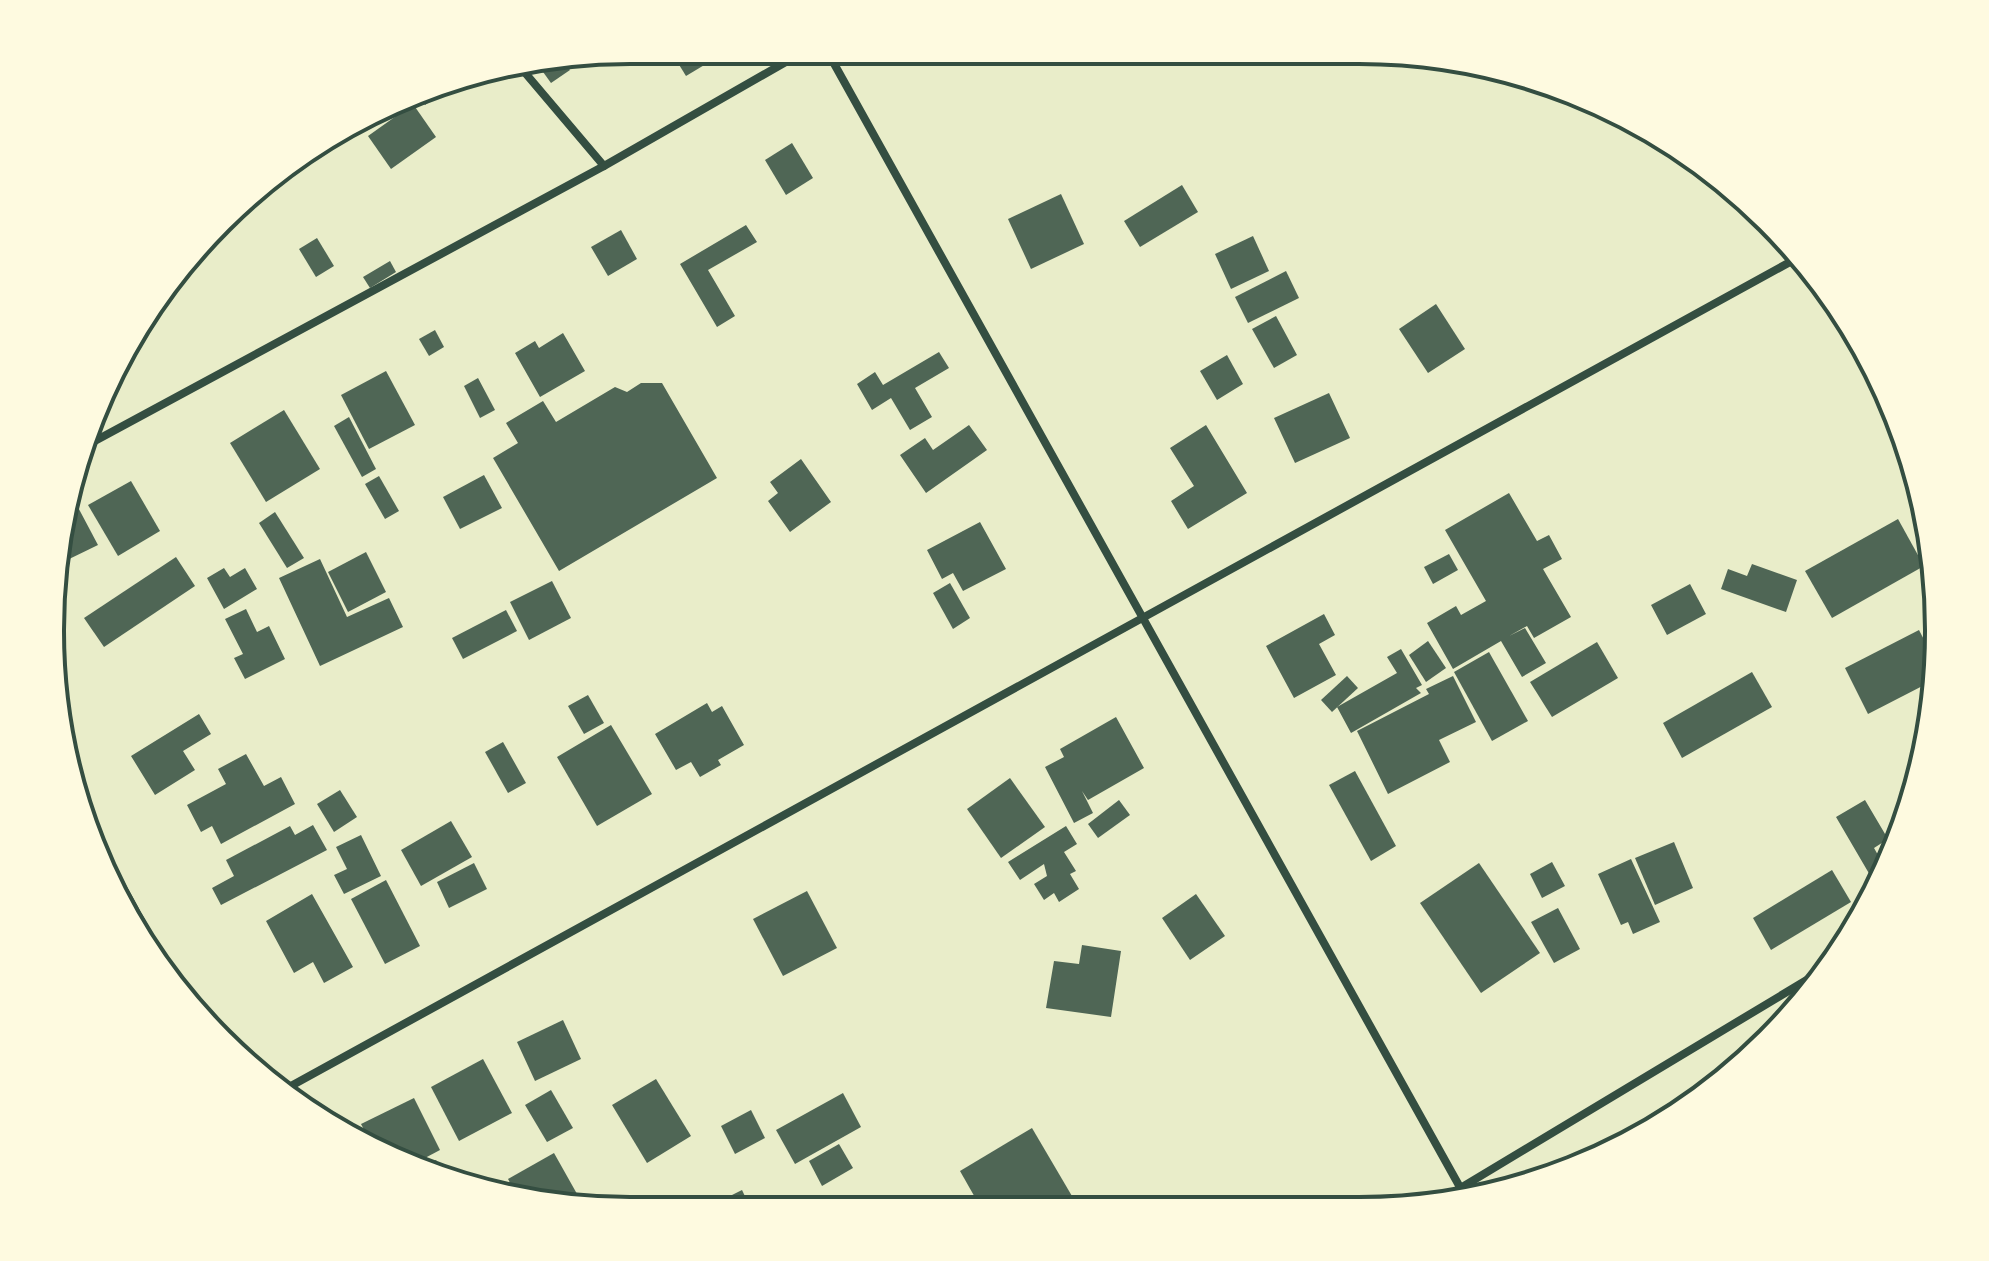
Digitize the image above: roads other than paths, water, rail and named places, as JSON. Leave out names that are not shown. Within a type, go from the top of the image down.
[{"type":"street","points":[[97,440],[604,166],[782,64]]},
{"type":"street","points":[[834,64],[1460,1187]]},
{"type":"street","points":[[526,74],[604,166]]},
{"type":"street","points":[[293,1085],[1789,263]]},
{"type":"street","points":[[1465,1187],[1801,984]]}]
